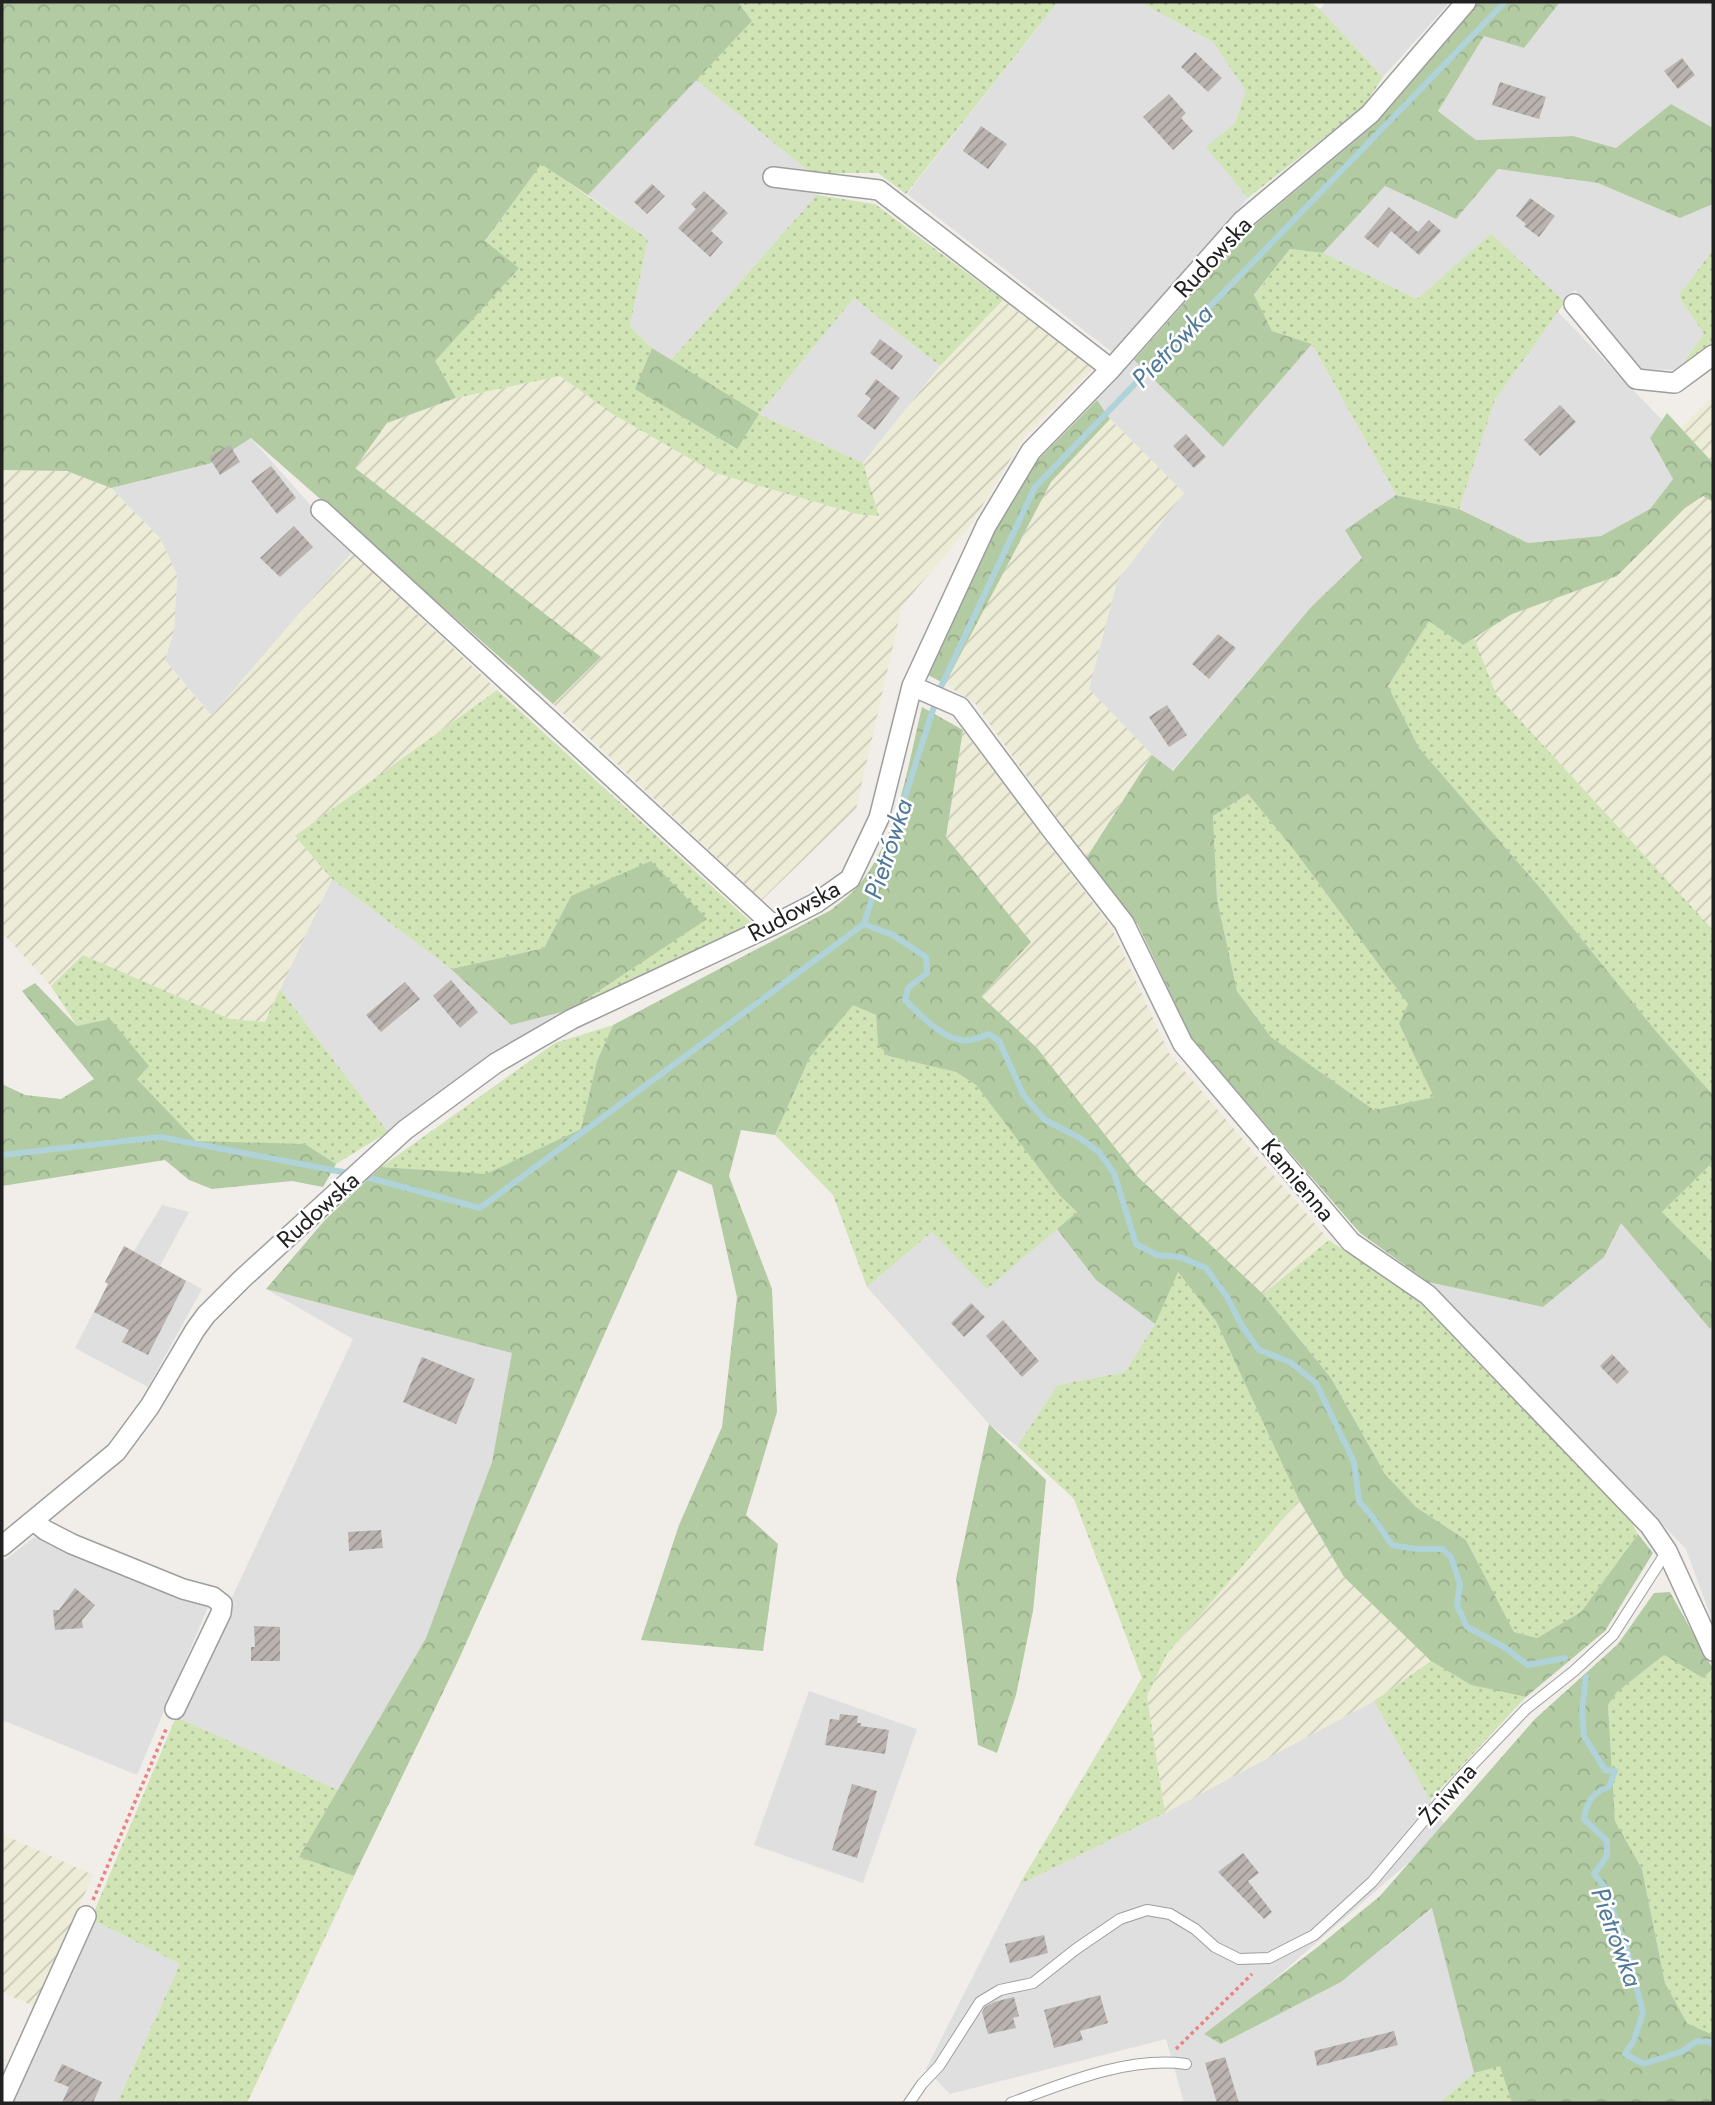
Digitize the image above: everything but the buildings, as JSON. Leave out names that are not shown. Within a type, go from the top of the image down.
[{"type":"street","name":"Rudowska","points":[[2,1546],[116,1452],[134,1430],[206,1315],[405,1130],[496,1063],[572,1019],[773,925],[816,903],[850,880],[879,818],[912,686],[986,526],[1031,451],[1111,369],[1242,221],[1370,114],[1466,2]]},
{"type":"street","points":[[773,177],[879,190],[1111,369]]},
{"type":"street","points":[[1574,304],[1636,379],[1675,383],[1713,355]]},
{"type":"street","points":[[321,510],[773,925]]},
{"type":"street","name":"Kamienna","points":[[912,686],[960,707],[1124,923],[1183,1044],[1351,1242],[1428,1295],[1650,1526],[1667,1551],[1713,1651]]},
{"type":"street","points":[[34,1521],[72,1544],[183,1589],[213,1597],[222,1604],[175,1709]]},
{"type":"street","points":[[2,2102],[86,1916]]},
{"type":"lane","name":"Żniwna","points":[[909,2103],[939,2066],[980,2002],[1000,1990],[1033,1983],[1120,1919],[1147,1910],[1171,1914],[1195,1929],[1215,1947],[1239,1959],[1269,1958],[1314,1935],[1372,1882],[1459,1779],[1526,1709],[1574,1671],[1613,1635],[1667,1551]]},
{"type":"lane","points":[[1011,2103],[1085,2075],[1164,2061],[1186,2064]]},
{"type":"path","points":[[86,1916],[175,1709]]},
{"type":"path","points":[[1164,2061],[1269,1958]]},
{"type":"shaded area","points":[[1058,2],[1140,2],[1213,42],[1247,91],[1235,123],[1207,147],[1248,198],[1112,352],[907,194]]},
{"type":"shaded area","points":[[1326,2],[1450,2],[1383,77],[1320,9]]},
{"type":"shaded area","points":[[1560,2],[1713,2],[1713,128],[1671,104],[1616,148],[1573,136],[1476,140],[1438,111],[1484,35],[1524,48]]},
{"type":"shaded area","points":[[696,80],[811,173],[837,173],[671,360],[652,348],[630,326],[648,239],[588,195]]},
{"type":"shaded area","points":[[1497,169],[1598,183],[1680,218],[1713,204],[1713,250],[1678,296],[1704,334],[1678,370],[1638,369],[1575,290],[1565,302],[1491,235],[1417,299],[1323,253],[1385,186],[1456,219]]},
{"type":"shaded area","points":[[854,298],[940,366],[863,463],[759,414]]},
{"type":"shaded area","points":[[1558,312],[1662,420],[1650,438],[1673,479],[1650,509],[1601,536],[1528,543],[1459,509],[1495,400]]},
{"type":"shaded area","points":[[1312,344],[1396,495],[1345,530],[1363,557],[1312,606],[1172,771],[1152,755],[1089,689],[1117,581],[1184,493],[1110,419],[1097,400],[1134,360],[1223,447]]},
{"type":"shaded area","points":[[251,438],[352,552],[212,716],[165,660],[174,630],[177,575],[160,538],[111,488],[212,463]]},
{"type":"shaded area","points":[[332,879],[451,969],[511,1025],[570,1010],[388,1132],[280,989]]},
{"type":"shaded area","points":[[162,1205],[189,1212],[160,1266],[202,1289],[148,1387],[75,1348],[124,1246],[134,1251]]},
{"type":"shaded area","points":[[1621,1222],[1710,1328],[1713,1325],[1713,1623],[1686,1549],[1428,1282],[1543,1307],[1604,1257]]},
{"type":"shaded area","points":[[1057,1229],[1096,1280],[1155,1324],[1125,1372],[1058,1385],[1017,1446],[989,1424],[867,1287],[932,1232],[987,1288]]},
{"type":"shaded area","points":[[266,1289],[513,1353],[492,1462],[426,1638],[338,1790],[176,1717],[353,1339]]},
{"type":"shaded area","points":[[35,1537],[208,1607],[137,1775],[2,1720],[2,1562]]},
{"type":"shaded area","points":[[809,1691],[917,1729],[863,1883],[754,1845]]},
{"type":"shaded area","points":[[1374,1701],[1447,1829],[1270,1983],[1204,2034],[1221,2044],[1341,1982],[1433,1908],[1474,2073],[1439,2103],[1184,2103],[1166,2039],[950,2094],[926,2069],[1019,1885],[1165,1813]]},
{"type":"shaded area","points":[[91,1919],[180,1964],[117,2103],[5,2103]]},
{"type":"green space","points":[[2,2],[738,2],[752,21],[588,195],[541,164],[485,241],[519,268],[435,361],[456,398],[387,423],[355,468],[601,657],[553,704],[251,438],[212,463],[111,488],[67,471],[2,470]]},
{"type":"green space","points":[[738,2],[1058,2],[906,194],[878,173],[811,173],[696,80],[752,21]]},
{"type":"green space","points":[[1140,2],[1310,2],[1320,9],[1383,77],[1363,107],[1248,198],[1206,147],[1235,123],[1246,91],[1213,42]]},
{"type":"green space","points":[[1478,2],[1560,2],[1524,48],[1484,36],[1438,111],[1476,140],[1573,136],[1616,148],[1671,104],[1713,128],[1713,204],[1680,218],[1598,183],[1498,169],[1456,219],[1385,186],[1323,253],[1290,249],[1254,295],[1272,331],[1312,344],[1223,447],[1134,360],[1250,229],[1375,124]]},
{"type":"green space","points":[[541,163],[648,239],[630,326],[652,348],[636,389],[736,449],[758,414],[671,360],[817,195],[875,204],[1003,300],[940,366],[854,298],[759,414],[863,463],[879,516],[857,514],[715,473],[611,413],[560,376],[456,398],[434,361],[519,268],[485,242]]},
{"type":"green space","points":[[1491,234],[1565,302],[1495,400],[1459,509],[1396,495],[1312,344],[1272,331],[1254,296],[1290,249],[1323,253],[1417,299]]},
{"type":"green space","points":[[1713,250],[1713,345],[1678,370],[1704,334],[1678,296]]},
{"type":"green space","points":[[1003,300],[1095,367],[1024,437],[970,526],[902,606],[856,809],[762,900],[553,704],[601,657],[354,468],[387,423],[456,398],[560,376],[611,413],[715,473],[857,514],[878,516],[863,463],[940,366]]},
{"type":"green space","points":[[652,348],[759,414],[737,449],[635,389]]},
{"type":"green space","points":[[1713,396],[1713,463],[1681,428]]},
{"type":"green space","points":[[1097,400],[1110,419],[1051,482],[945,684],[928,675],[994,532],[1037,461]]},
{"type":"green space","points":[[1667,413],[1713,463],[1713,502],[1703,496],[1685,508],[1617,576],[1512,614],[1463,645],[1429,621],[1388,686],[1419,748],[1543,891],[1655,1030],[1713,1095],[1713,1162],[1662,1212],[1713,1263],[1713,1325],[1710,1329],[1621,1223],[1604,1257],[1543,1307],[1428,1282],[1360,1233],[1193,1041],[1138,925],[1085,860],[1152,755],[1173,771],[1312,606],[1362,558],[1345,530],[1396,495],[1459,509],[1528,543],[1601,536],[1650,509],[1673,479],[1650,438]],"holes":[[[1248,794],[1294,850],[1408,1004],[1399,1024],[1434,1097],[1374,1110],[1271,1037],[1237,991],[1217,899],[1213,816]]]},
{"type":"green space","points":[[1110,419],[1184,493],[1117,581],[1089,689],[1152,755],[1085,859],[975,703],[945,684],[1051,482]]},
{"type":"green space","points":[[2,470],[67,471],[111,488],[160,538],[177,575],[174,630],[165,660],[211,716],[352,552],[497,690],[295,836],[332,879],[265,1022],[230,1019],[83,955],[51,986],[2,932]]},
{"type":"green space","points":[[1704,496],[1713,502],[1713,930],[1496,694],[1474,639],[1512,614],[1617,576],[1685,508]]},
{"type":"green space","points":[[1429,620],[1463,645],[1474,638],[1496,694],[1713,930],[1713,1095],[1655,1030],[1543,891],[1419,748],[1388,686]]},
{"type":"green space","points":[[497,690],[752,923],[570,1010],[571,896],[544,948],[451,969],[332,879],[295,836]]},
{"type":"green space","points":[[922,707],[963,730],[946,837],[1031,942],[981,996],[1037,1048],[1138,1177],[1263,1294],[1331,1378],[1385,1474],[1416,1507],[1466,1540],[1514,1632],[1537,1638],[1581,1612],[1638,1534],[1653,1553],[1605,1631],[1526,1697],[1471,1685],[1431,1661],[1344,1577],[1299,1500],[1216,1321],[1178,1272],[1155,1324],[1096,1280],[1057,1229],[1077,1212],[1060,1196],[976,1085],[956,1072],[888,1056],[878,1044],[876,1015],[853,1005],[810,1057],[775,1135],[741,1130],[729,1176],[772,1289],[777,1412],[746,1515],[778,1544],[763,1651],[641,1640],[679,1525],[722,1427],[737,1297],[712,1185],[678,1170],[458,1661],[354,1876],[299,1857],[426,1638],[492,1462],[512,1353],[266,1289],[325,1220],[381,1167],[486,1174],[581,1129],[597,1061],[613,1025],[831,910],[849,895],[872,866],[892,823]]},
{"type":"green space","points":[[963,730],[1111,927],[1169,1053],[1329,1240],[1263,1294],[1138,1177],[1037,1048],[981,996],[946,837]]},
{"type":"green space","points":[[1248,794],[1294,850],[1408,1004],[1399,1025],[1435,1097],[1374,1110],[1271,1037],[1237,991],[1217,899],[1213,816]]},
{"type":"green space","points":[[651,861],[707,919],[570,1010],[511,1025],[451,969],[544,948],[571,896]]},
{"type":"green space","points":[[83,955],[230,1019],[265,1022],[280,989],[388,1132],[336,1164],[305,1144],[196,1142],[136,1078],[77,1026],[51,986]]},
{"type":"green space","points":[[35,983],[77,1026],[110,1019],[149,1066],[137,1079],[196,1141],[305,1144],[336,1164],[323,1187],[292,1181],[212,1189],[189,1180],[165,1160],[2,1186],[2,1084],[25,1095],[61,1099],[94,1079],[22,991]]},
{"type":"green space","points":[[853,1004],[876,1015],[878,1044],[888,1056],[956,1072],[976,1085],[1060,1196],[1077,1212],[987,1289],[932,1232],[867,1287],[833,1195],[775,1135],[810,1057]]},
{"type":"green space","points":[[613,1025],[597,1061],[581,1129],[486,1175],[381,1167],[555,1043]]},
{"type":"green space","points":[[1713,1162],[1713,1263],[1662,1212]]},
{"type":"green space","points":[[1329,1240],[1419,1301],[1631,1521],[1638,1534],[1581,1612],[1537,1638],[1514,1632],[1466,1540],[1416,1507],[1385,1474],[1331,1378],[1263,1294]]},
{"type":"green space","points":[[1177,1271],[1216,1321],[1299,1500],[1167,1654],[1147,1696],[1165,1813],[1019,1885],[1142,1678],[1074,1499],[1017,1446],[1058,1385],[1125,1372],[1155,1324]]},
{"type":"green space","points":[[989,1424],[1046,1480],[1033,1611],[1016,1695],[997,1753],[978,1745],[956,1579]]},
{"type":"green space","points":[[1299,1500],[1344,1577],[1431,1661],[1374,1701],[1165,1813],[1147,1696],[1167,1654]]},
{"type":"green space","points":[[1670,1592],[1713,1669],[1703,1678],[1664,1655],[1617,1692],[1608,1705],[1615,1821],[1642,1869],[1665,1983],[1687,2023],[1713,2035],[1713,2103],[1512,2103],[1500,2066],[1474,2073],[1432,1908],[1341,1982],[1221,2044],[1204,2034],[1380,1896],[1535,1719],[1618,1644],[1654,1593]]},
{"type":"green space","points":[[1664,1655],[1703,1678],[1713,1670],[1713,2035],[1687,2023],[1665,1983],[1642,1869],[1615,1821],[1608,1705],[1617,1692]]},
{"type":"green space","points":[[1431,1661],[1471,1685],[1526,1697],[1430,1800],[1374,1701]]},
{"type":"green space","points":[[176,1717],[338,1790],[299,1857],[354,1876],[247,2103],[117,2103],[180,1964],[91,1919]]},
{"type":"green space","points":[[2,1834],[93,1875],[35,2007],[2,1992]]},
{"type":"green space","points":[[1500,2065],[1512,2103],[1439,2103],[1474,2073]]},
{"type":"waterway","name":"Pietrówka","points":[[864,924],[939,691],[1035,487],[1505,2]]},
{"type":"waterway","name":"Pietrówka","points":[[864,924],[893,935],[926,957],[927,973],[908,988],[905,1000],[917,1012],[938,1030],[953,1038],[968,1040],[989,1034],[999,1041],[1024,1096],[1045,1120],[1080,1138],[1099,1152],[1114,1173],[1136,1244],[1157,1255],[1180,1257],[1206,1268],[1259,1350],[1290,1362],[1316,1383],[1354,1462],[1359,1501],[1392,1545],[1416,1549],[1443,1549],[1451,1557],[1460,1584],[1457,1605],[1467,1627],[1504,1647],[1528,1665],[1565,1658]]},
{"type":"waterway","points":[[366,1177],[480,1208],[864,924]]},
{"type":"waterway","points":[[2,1155],[160,1137],[348,1173]]},
{"type":"waterway","name":"Pietrówka","points":[[1586,1677],[1582,1710],[1584,1736],[1605,1770],[1615,1771],[1609,1787],[1591,1798],[1584,1819],[1607,1841],[1607,1856],[1594,1874],[1604,1886],[1629,1957],[1643,2013],[1634,2040],[1625,2054],[1644,2064],[1683,2051],[1697,2041],[1710,2042],[1713,2045]]}]
